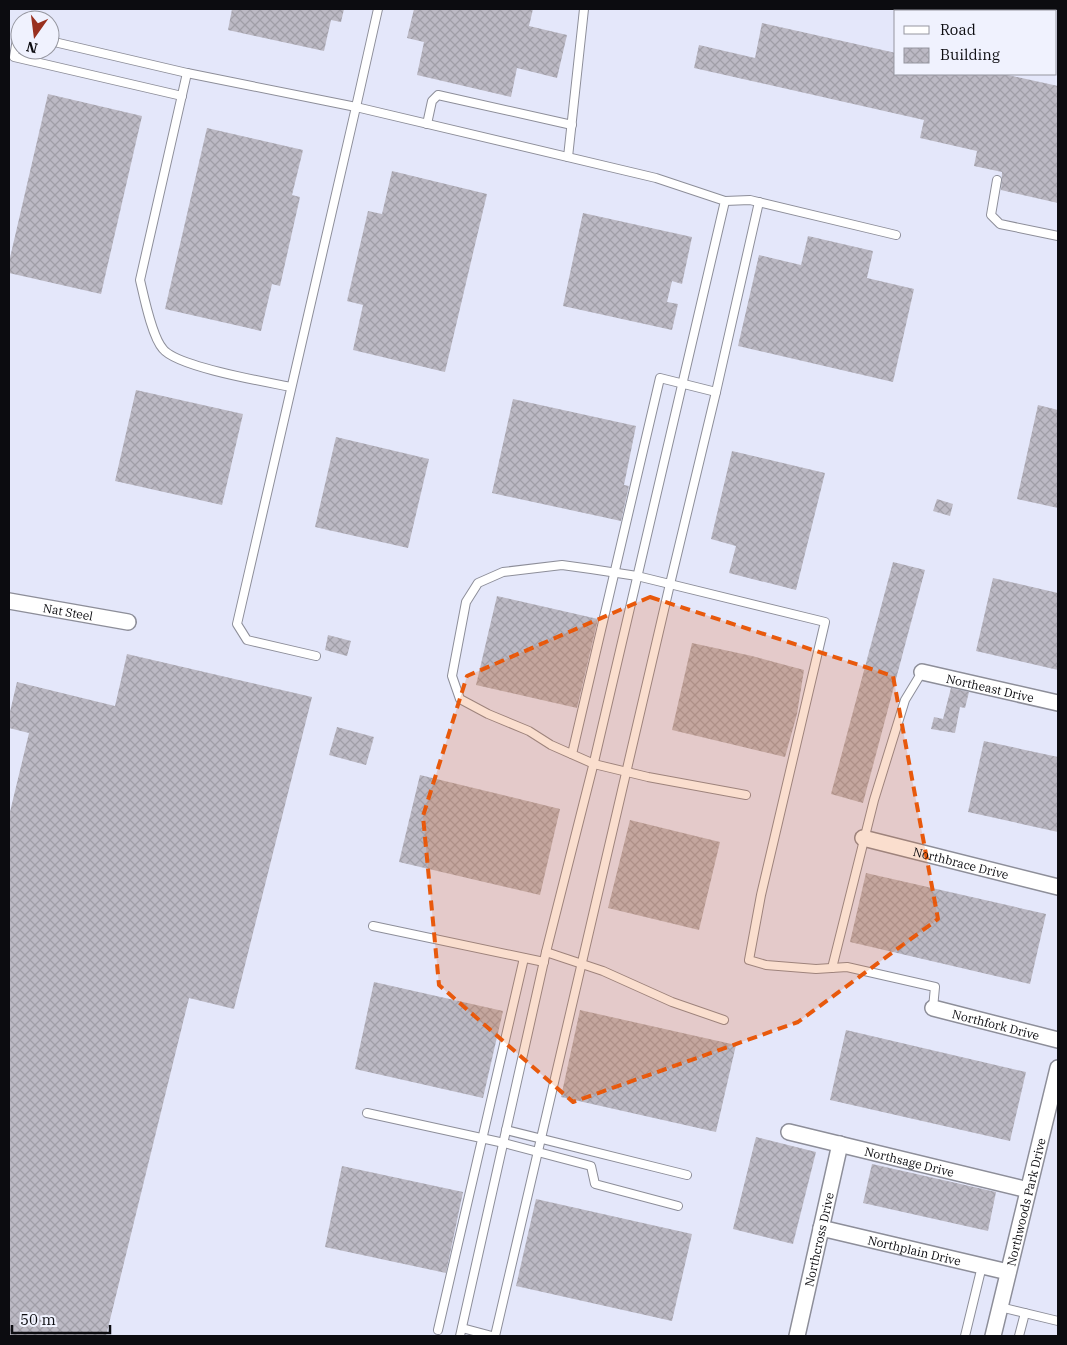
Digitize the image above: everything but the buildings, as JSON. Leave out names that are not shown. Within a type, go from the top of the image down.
[{"type":"street","name":"Nat Steel","points":[[9,601],[128,622]]},
{"type":"street","name":"Northeast Drive","points":[[922,672],[1058,703]]},
{"type":"street","name":"Northbrace Drive","points":[[863,838],[1058,887]]},
{"type":"street","name":"Northfork Drive","points":[[933,1008],[1058,1040]]},
{"type":"street","name":"Northwoods Park Drive","points":[[993,1336],[1058,1068]]},
{"type":"street","name":"Northsage Drive","points":[[789,1132],[1028,1190]]},
{"type":"street","name":"Northcross Drive","points":[[797,1336],[840,1144]]},
{"type":"street","name":"Northplain Drive","points":[[821,1228],[1008,1272]]},
{"type":"lane","points":[[316,656],[247,640],[237,624],[378,9]]},
{"type":"lane","points":[[568,157],[584,9]]},
{"type":"lane","points":[[60,43],[187,73],[356,107],[568,157],[656,178],[725,201],[750,200],[896,235]]},
{"type":"lane","points":[[27,60],[182,96]]},
{"type":"lane","points":[[187,73],[140,280],[147,310],[162,349],[175,359],[240,377],[291,387]]},
{"type":"lane","points":[[427,124],[432,101],[438,96],[572,125]]},
{"type":"lane","points":[[997,180],[991,215],[1000,224],[1058,236]]},
{"type":"lane","points":[[460,1336],[546,952],[594,764],[725,201]]},
{"type":"lane","points":[[462,1328],[494,1336],[628,772],[759,202]]},
{"type":"lane","points":[[572,754],[660,378],[716,392]]},
{"type":"lane","points":[[746,795],[594,764],[551,745],[529,731],[460,700],[452,676],[466,602],[478,583],[503,572],[562,564],[638,576],[825,622],[761,896],[749,960],[766,965],[816,969],[846,966],[935,988],[933,1008]]},
{"type":"lane","points":[[832,968],[874,800],[905,700],[922,672]]},
{"type":"lane","points":[[374,926],[544,962]]},
{"type":"lane","points":[[546,952],[604,971],[672,1002],[724,1020]]},
{"type":"lane","points":[[438,1330],[524,958]]},
{"type":"lane","points":[[367,1113],[483,1138],[591,1166],[595,1184],[678,1206]]},
{"type":"lane","points":[[506,1130],[687,1175]]},
{"type":"lane","points":[[965,1336],[982,1266]]},
{"type":"lane","points":[[1000,1307],[1058,1321]]},
{"type":"lane","points":[[1020,1336],[1025,1313]]},
{"type":"highlighted area","points":[[650,597],[893,676],[938,919],[798,1022],[573,1102],[439,985],[423,816],[467,676]]},
{"type":"shaded area","points":[[9,9],[1058,9],[1058,1336],[9,1336]]}]
